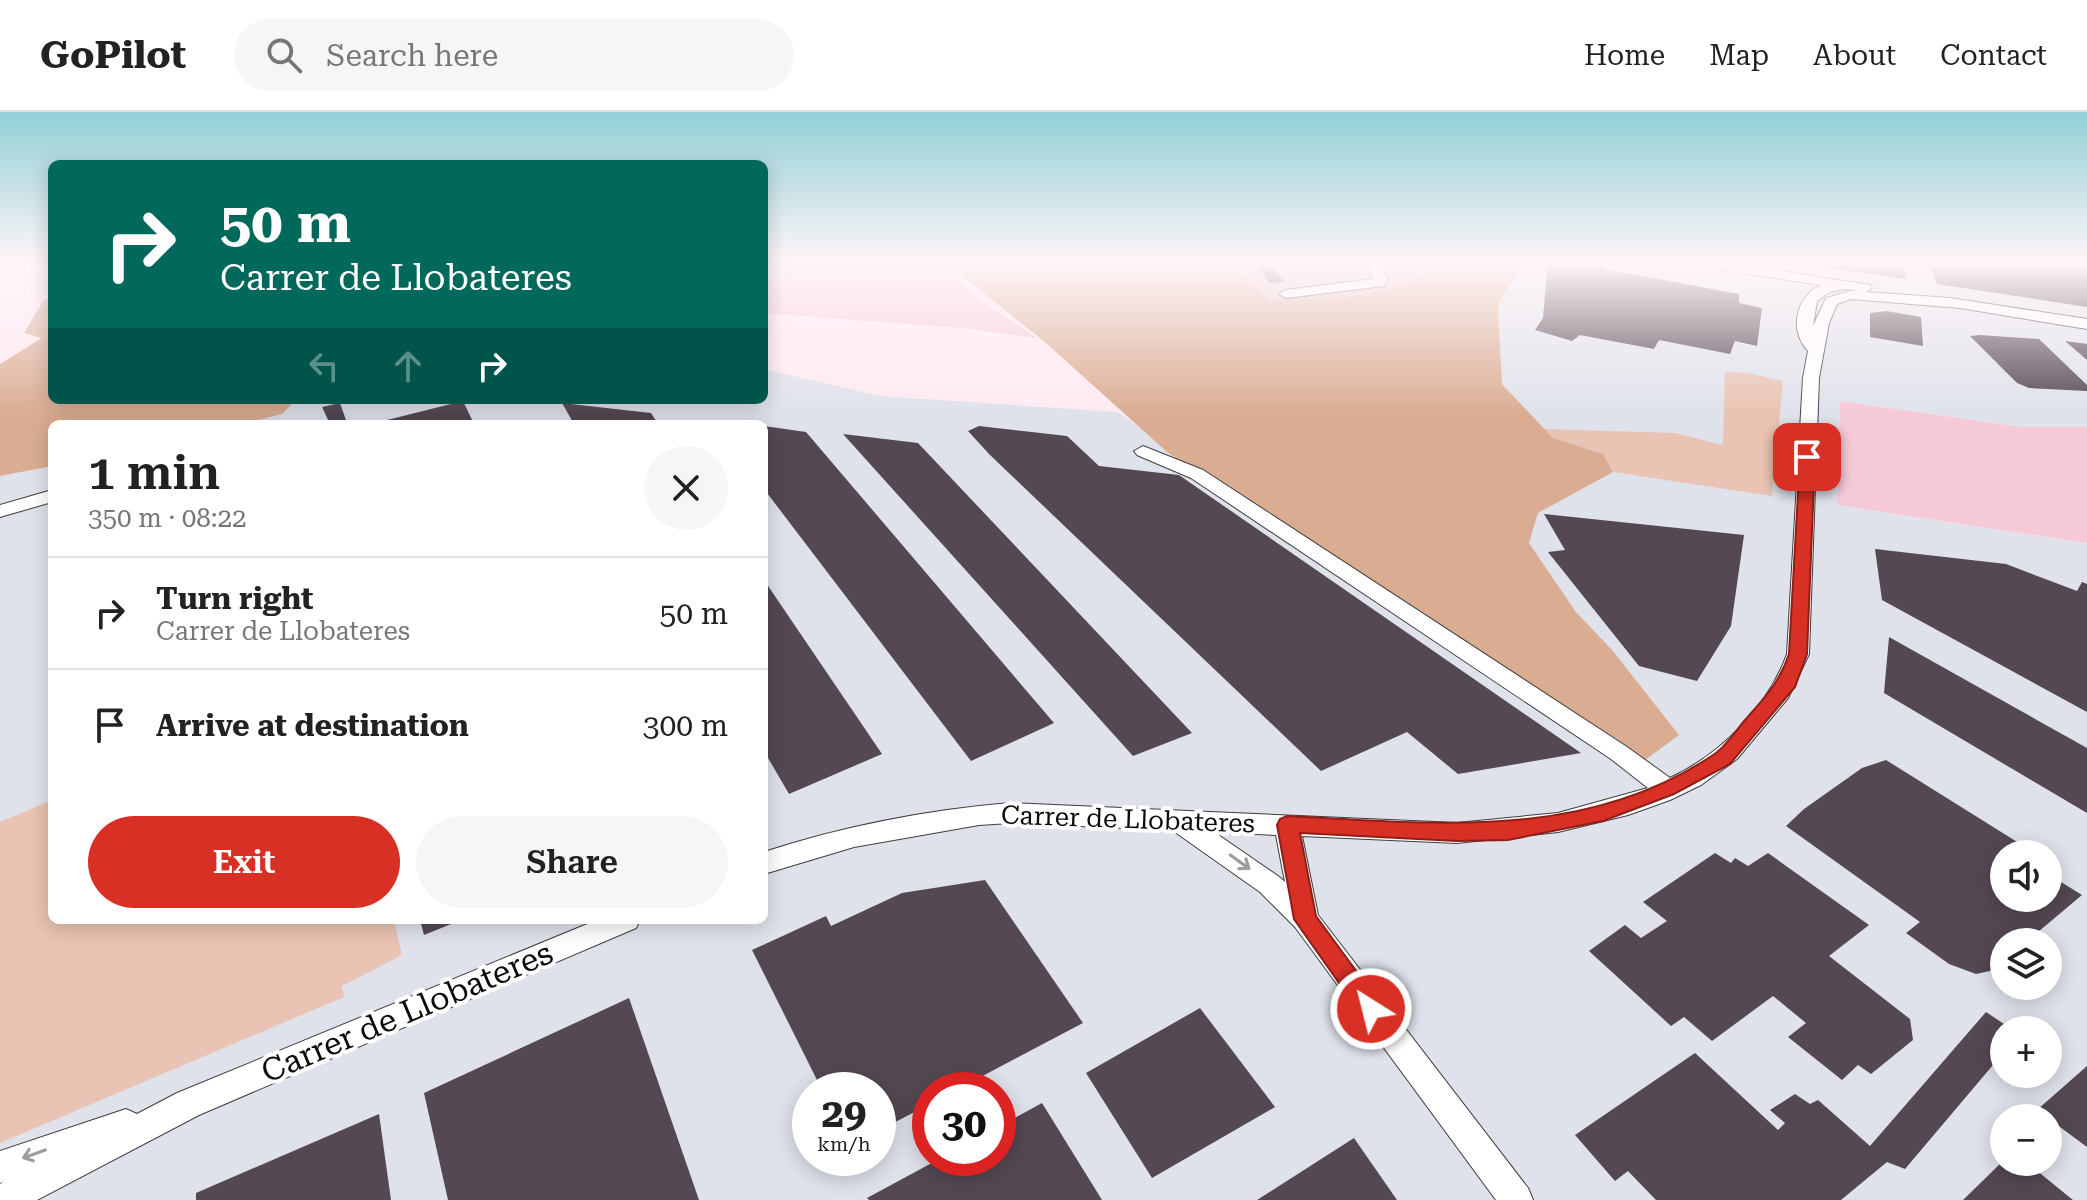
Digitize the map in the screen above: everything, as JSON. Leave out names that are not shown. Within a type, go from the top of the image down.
[{"type":"street","name":"Carrer de Llobateres","points":[[1813,313],[1809,342],[1817,341]]},
{"type":"street","name":"Carrer de Llobateres","points":[[768,862],[854,836],[964,816],[1010,813],[1457,833],[1508,831],[1596,816],[1667,789],[1723,759],[1789,683],[1798,654],[1816,313]]},
{"type":"street","points":[[2019,313],[2087,324]]},
{"type":"street","points":[[1143,451],[1197,474],[1619,753],[1667,789]]},
{"type":"street","points":[[0,511],[48,497]]},
{"type":"street","points":[[1175,819],[1269,884],[1305,919],[1516,1200]]},
{"type":"street","points":[[1287,825],[1305,919]]},
{"type":"street","name":"Carrer de Llobateres","points":[[0,1167],[188,1104],[616,924]]},
{"type":"street","name":"Carrer de Llobateres","points":[[3,1200],[188,1104]]},
{"type":"shaded area","points":[[36,313],[48,313],[48,404],[292,404],[282,414],[259,420],[48,420],[48,467],[0,476],[0,364],[42,338],[24,333]]},
{"type":"shaded area","points":[[768,313],[999,313],[1037,338],[960,328]]},
{"type":"shaded area","points":[[1008,313],[1498,313],[1502,384],[1553,438],[1603,454],[1613,472],[1538,513],[1529,543],[1576,612],[1613,651],[1679,735],[1629,772],[1167,452]]},
{"type":"shaded area","points":[[1498,313],[2087,313],[2087,427],[2022,427],[1840,401],[1837,505],[2087,543],[2087,1200],[0,1200],[0,456],[48,462],[48,924],[768,924],[768,420],[253,420],[282,414],[293,404],[768,404],[768,370],[880,396],[1118,412],[1629,771],[1679,735],[1613,651],[1576,612],[1529,543],[1538,513],[1613,471],[1553,438],[1502,384]]},
{"type":"shaded area","points":[[1725,372],[1748,373],[1783,381],[1772,496],[1613,472],[1603,454],[1553,438],[1544,429],[1675,433],[1723,445]]},
{"type":"shaded area","points":[[1840,401],[2022,427],[2087,427],[2087,543],[1837,505]]},
{"type":"shaded area","points":[[48,802],[48,924],[395,924],[402,955],[342,986],[344,997],[0,1143],[0,822]]},
{"type":"building","points":[[1543,313],[1761,313],[1757,346],[1735,341],[1730,354],[1659,340],[1654,349],[1580,335],[1572,341],[1535,330]]},
{"type":"building","points":[[1870,313],[1921,317],[1923,346],[1870,337]]},
{"type":"building","points":[[1970,336],[2039,339],[2087,385],[2087,391],[2029,388],[2017,383]]},
{"type":"building","points":[[2065,341],[2087,344],[2087,360]]},
{"type":"building","points":[[340,404],[346,420],[328,420],[322,407]]},
{"type":"building","points":[[451,404],[464,404],[472,420],[387,420]]},
{"type":"building","points":[[563,404],[651,413],[655,420],[572,420]]},
{"type":"building","points":[[979,426],[1067,436],[1099,466],[1179,475],[1581,753],[1458,774],[1407,732],[1321,771],[989,454],[968,431]]},
{"type":"building","points":[[768,427],[806,432],[1054,723],[971,761],[768,494]]},
{"type":"building","points":[[843,434],[918,443],[1192,733],[1133,756]]},
{"type":"building","points":[[1544,514],[1744,535],[1731,626],[1697,681],[1639,666],[1548,552],[1565,550]]},
{"type":"building","points":[[1875,549],[2006,564],[2077,591],[2082,582],[2087,584],[2087,712],[1882,600]]},
{"type":"building","points":[[768,586],[882,754],[789,794],[768,758]]},
{"type":"building","points":[[1889,637],[2087,748],[2087,813],[1884,693]]},
{"type":"building","points":[[1886,760],[2014,840],[1990,840],[1990,912],[2062,912],[2043,928],[1990,928],[1990,971],[1976,974],[1949,964],[1906,933],[1920,922],[1786,826],[1804,809],[1862,768]]},
{"type":"building","points":[[1715,853],[1731,863],[1735,858],[1748,866],[1768,853],[1869,925],[1829,956],[1910,1019],[1913,1040],[1871,1074],[1858,1065],[1842,1080],[1788,1037],[1806,1023],[1773,996],[1712,1041],[1684,1017],[1671,1026],[1589,951],[1625,925],[1641,938],[1667,921],[1643,902]]},
{"type":"building","points":[[985,880],[1083,1023],[990,1072],[912,1072],[912,1113],[896,1122],[896,1072],[813,1072],[752,950],[826,916],[831,926],[902,893]]},
{"type":"building","points":[[2062,883],[2082,895],[2062,912]]},
{"type":"building","points":[[421,924],[451,924],[424,935]]},
{"type":"building","points":[[629,998],[699,1200],[448,1200],[424,1093]]},
{"type":"building","points":[[1200,1008],[1275,1107],[1152,1178],[1086,1073]]},
{"type":"building","points":[[1986,1012],[1992,1016],[1990,1069],[1905,1169],[1887,1162],[1841,1200],[1656,1200],[1628,1171],[1615,1181],[1575,1135],[1695,1053],[1778,1130],[1785,1123],[1770,1110],[1795,1094],[1810,1104],[1818,1100],[1870,1146]]},
{"type":"building","points":[[2087,1066],[2087,1147],[2062,1128],[2062,1104],[2044,1104]]},
{"type":"building","points":[[1042,1103],[1102,1200],[867,1198],[912,1174],[1016,1176],[1016,1117]]},
{"type":"building","points":[[379,1114],[391,1200],[196,1200],[196,1193]]},
{"type":"building","points":[[1354,1138],[1397,1200],[1257,1200]]},
{"type":"building","points":[[1990,1174],[2043,1176],[2073,1200],[1963,1200]]},
{"type":"route","points":[[1371,1009],[1305,919],[1287,825],[1457,833],[1508,831],[1596,816],[1667,789],[1723,759],[1789,683],[1798,654],[1807,457]]}]
